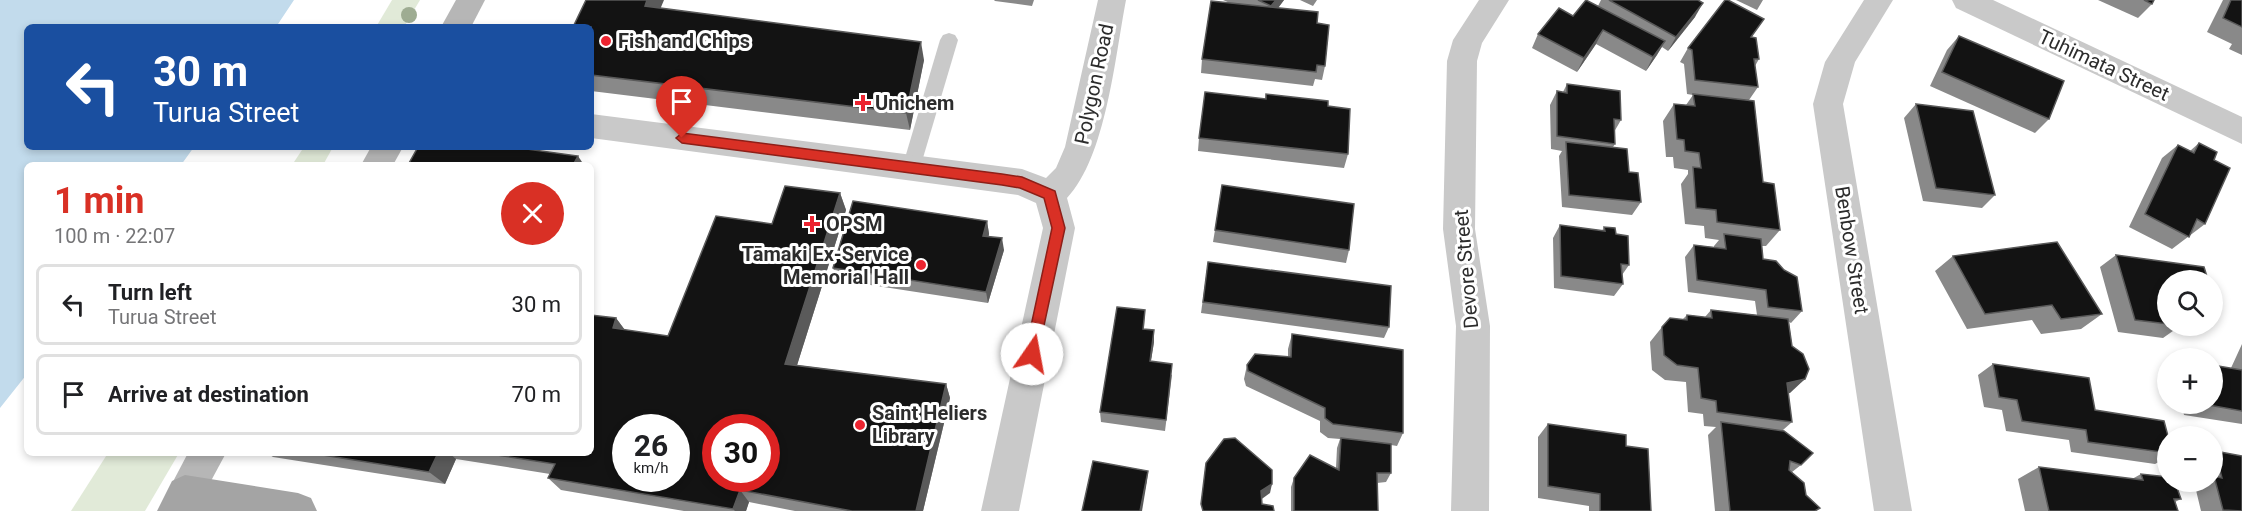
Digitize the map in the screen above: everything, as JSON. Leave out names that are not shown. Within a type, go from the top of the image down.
[{"type":"main road","points":[[458,24],[471,0]]},
{"type":"main road","points":[[206,456],[181,502],[298,511]]},
{"type":"street","name":"Polygon Road","points":[[1050,195],[1068,176],[1081,147],[1112,0]]},
{"type":"street","name":"Devore Street","points":[[1470,511],[1473,326],[1471,299],[1459,230],[1462,61],[1468,40],[1495,0]]},
{"type":"street","name":"Benbow Street","points":[[1879,0],[1838,66],[1830,87],[1828,104],[1893,511]]},
{"type":"street","name":"Tuhimata Street","points":[[1966,0],[2242,131]]},
{"type":"street","points":[[594,126],[1022,182],[1050,195],[1059,228],[1000,511]]},
{"type":"lane","points":[[911,168],[949,40]]},
{"type":"green space","points":[[392,0],[420,0],[406,24],[378,24]]},
{"type":"green space","points":[[302,150],[331,150],[325,162],[294,162]]},
{"type":"green space","points":[[106,456],[177,456],[145,511],[71,511]]},
{"type":"water","points":[[0,0],[294,0],[278,24],[24,24],[24,150],[192,150],[183,162],[24,162],[24,378],[0,408]]},
{"type":"building","points":[[586,0],[647,0],[645,6],[921,42],[906,113],[594,75],[594,24],[574,24]]},
{"type":"building","points":[[1258,0],[1276,0],[1271,6]]},
{"type":"building","points":[[1586,0],[1665,41],[1653,57],[1603,30],[1584,58],[1538,34],[1559,8],[1573,16]]},
{"type":"building","points":[[1609,0],[1698,0],[1703,3],[1676,37]]},
{"type":"building","points":[[1725,0],[1764,19],[1751,37],[1756,38],[1759,59],[1754,59],[1758,87],[1695,80],[1692,50],[1688,48]]},
{"type":"building","points":[[2231,0],[2242,0],[2242,27],[2223,18]]},
{"type":"building","points":[[1211,1],[1318,12],[1317,23],[1329,25],[1325,66],[1317,65],[1316,72],[1202,59]]},
{"type":"building","points":[[1959,36],[2064,81],[2049,119],[1942,72]]},
{"type":"building","points":[[1567,84],[1620,91],[1621,120],[1614,119],[1615,144],[1557,136],[1557,91],[1567,93]]},
{"type":"building","points":[[1205,92],[1266,99],[1266,94],[1328,101],[1328,106],[1350,109],[1348,154],[1199,138]]},
{"type":"building","points":[[1693,94],[1754,101],[1763,182],[1774,184],[1780,230],[1717,222],[1716,210],[1696,208],[1693,167],[1701,168],[1699,153],[1685,151],[1684,140],[1677,139],[1674,104],[1695,106]]},
{"type":"building","points":[[1916,104],[1973,111],[1995,195],[1936,188]]},
{"type":"building","points":[[1566,142],[1627,149],[1629,172],[1638,173],[1641,202],[1569,195]]},
{"type":"building","points":[[2199,143],[2217,152],[2214,160],[2230,168],[2205,224],[2197,219],[2189,237],[2145,214],[2178,145],[2194,153]]},
{"type":"building","points":[[416,150],[534,150],[578,156],[575,162],[410,162]]},
{"type":"building","points":[[1222,185],[1354,204],[1349,250],[1215,230]]},
{"type":"building","points":[[785,186],[840,193],[785,364],[946,384],[916,511],[852,511],[751,492],[780,492],[780,414],[702,414],[702,492],[739,492],[733,509],[632,492],[690,492],[690,414],[612,414],[612,489],[548,478],[555,464],[503,456],[594,456],[594,315],[616,318],[613,328],[668,336],[716,216],[772,224]]},
{"type":"building","name":"Tāmaki Ex-Service Memorial Hall","points":[[853,201],[987,221],[983,236],[1002,238],[986,292],[833,268]]},
{"type":"building","points":[[1560,225],[1605,231],[1604,227],[1615,228],[1616,234],[1628,236],[1629,265],[1621,264],[1623,284],[1561,276]]},
{"type":"building","points":[[1724,234],[1761,239],[1763,259],[1776,261],[1784,270],[1797,277],[1802,311],[1768,307],[1766,290],[1697,280],[1694,245],[1726,249]]},
{"type":"building","points":[[2057,242],[2102,314],[2061,319],[2052,305],[1985,314],[1953,256]]},
{"type":"building","points":[[2116,255],[2204,267],[2205,270],[2157,270],[2157,323],[2135,320]]},
{"type":"building","points":[[1208,262],[1391,286],[1389,327],[1203,302]]},
{"type":"building","points":[[1117,307],[1145,310],[1143,329],[1154,330],[1150,361],[1172,364],[1166,420],[1100,412]]},
{"type":"building","points":[[1711,310],[1788,319],[1792,346],[1803,354],[1809,369],[1805,379],[1787,383],[1792,422],[1717,412],[1716,401],[1701,398],[1698,368],[1677,365],[1664,355],[1662,327],[1670,318],[1687,320],[1687,315],[1712,318]]},
{"type":"building","points":[[1292,334],[1403,350],[1403,433],[1333,424],[1325,418],[1325,408],[1248,371],[1247,365],[1255,354],[1291,357]]},
{"type":"building","points":[[1993,364],[2089,378],[2095,410],[2164,421],[2165,426],[2157,426],[2157,451],[2088,442],[2086,430],[2022,421],[2017,400],[1999,397]]},
{"type":"building","points":[[2223,367],[2242,370],[2242,411],[2223,408]]},
{"type":"building","points":[[1721,422],[1784,431],[1813,453],[1801,465],[1790,461],[1789,470],[1804,483],[1806,495],[1820,508],[1815,511],[1730,511]]},
{"type":"building","points":[[1548,424],[1626,435],[1626,446],[1648,449],[1651,511],[1600,511],[1600,494],[1548,486]]},
{"type":"building","points":[[1235,438],[1272,470],[1272,484],[1261,491],[1262,504],[1273,506],[1274,511],[1203,511],[1201,504],[1206,463],[1224,439]]},
{"type":"building","points":[[1341,438],[1391,444],[1391,473],[1377,473],[1378,511],[1294,511],[1294,478],[1310,455],[1339,470]]},
{"type":"building","points":[[2223,452],[2242,456],[2242,511],[2223,510],[2218,492],[2223,492]]},
{"type":"building","points":[[329,456],[437,456],[429,472]]},
{"type":"building","points":[[1093,461],[1148,471],[1140,511],[1082,511]]},
{"type":"building","points":[[2039,467],[2143,480],[2141,474],[2157,476],[2157,492],[2179,492],[2181,499],[2174,499],[2178,511],[2049,511]]},
{"type":"place","name":"Fish and Chips","points":[[606,41]]},
{"type":"place","name":"Unichem","points":[[863,103]]},
{"type":"place","name":"OPSM","points":[[812,224]]},
{"type":"place","name":"Tāmaki Ex-Service Memorial Hall","points":[[921,265]]},
{"type":"place","name":"Saint Heliers Library","points":[[860,425]]},
{"type":"route","points":[[682,138],[1022,182],[1050,195],[1059,228],[1032,354]]}]
